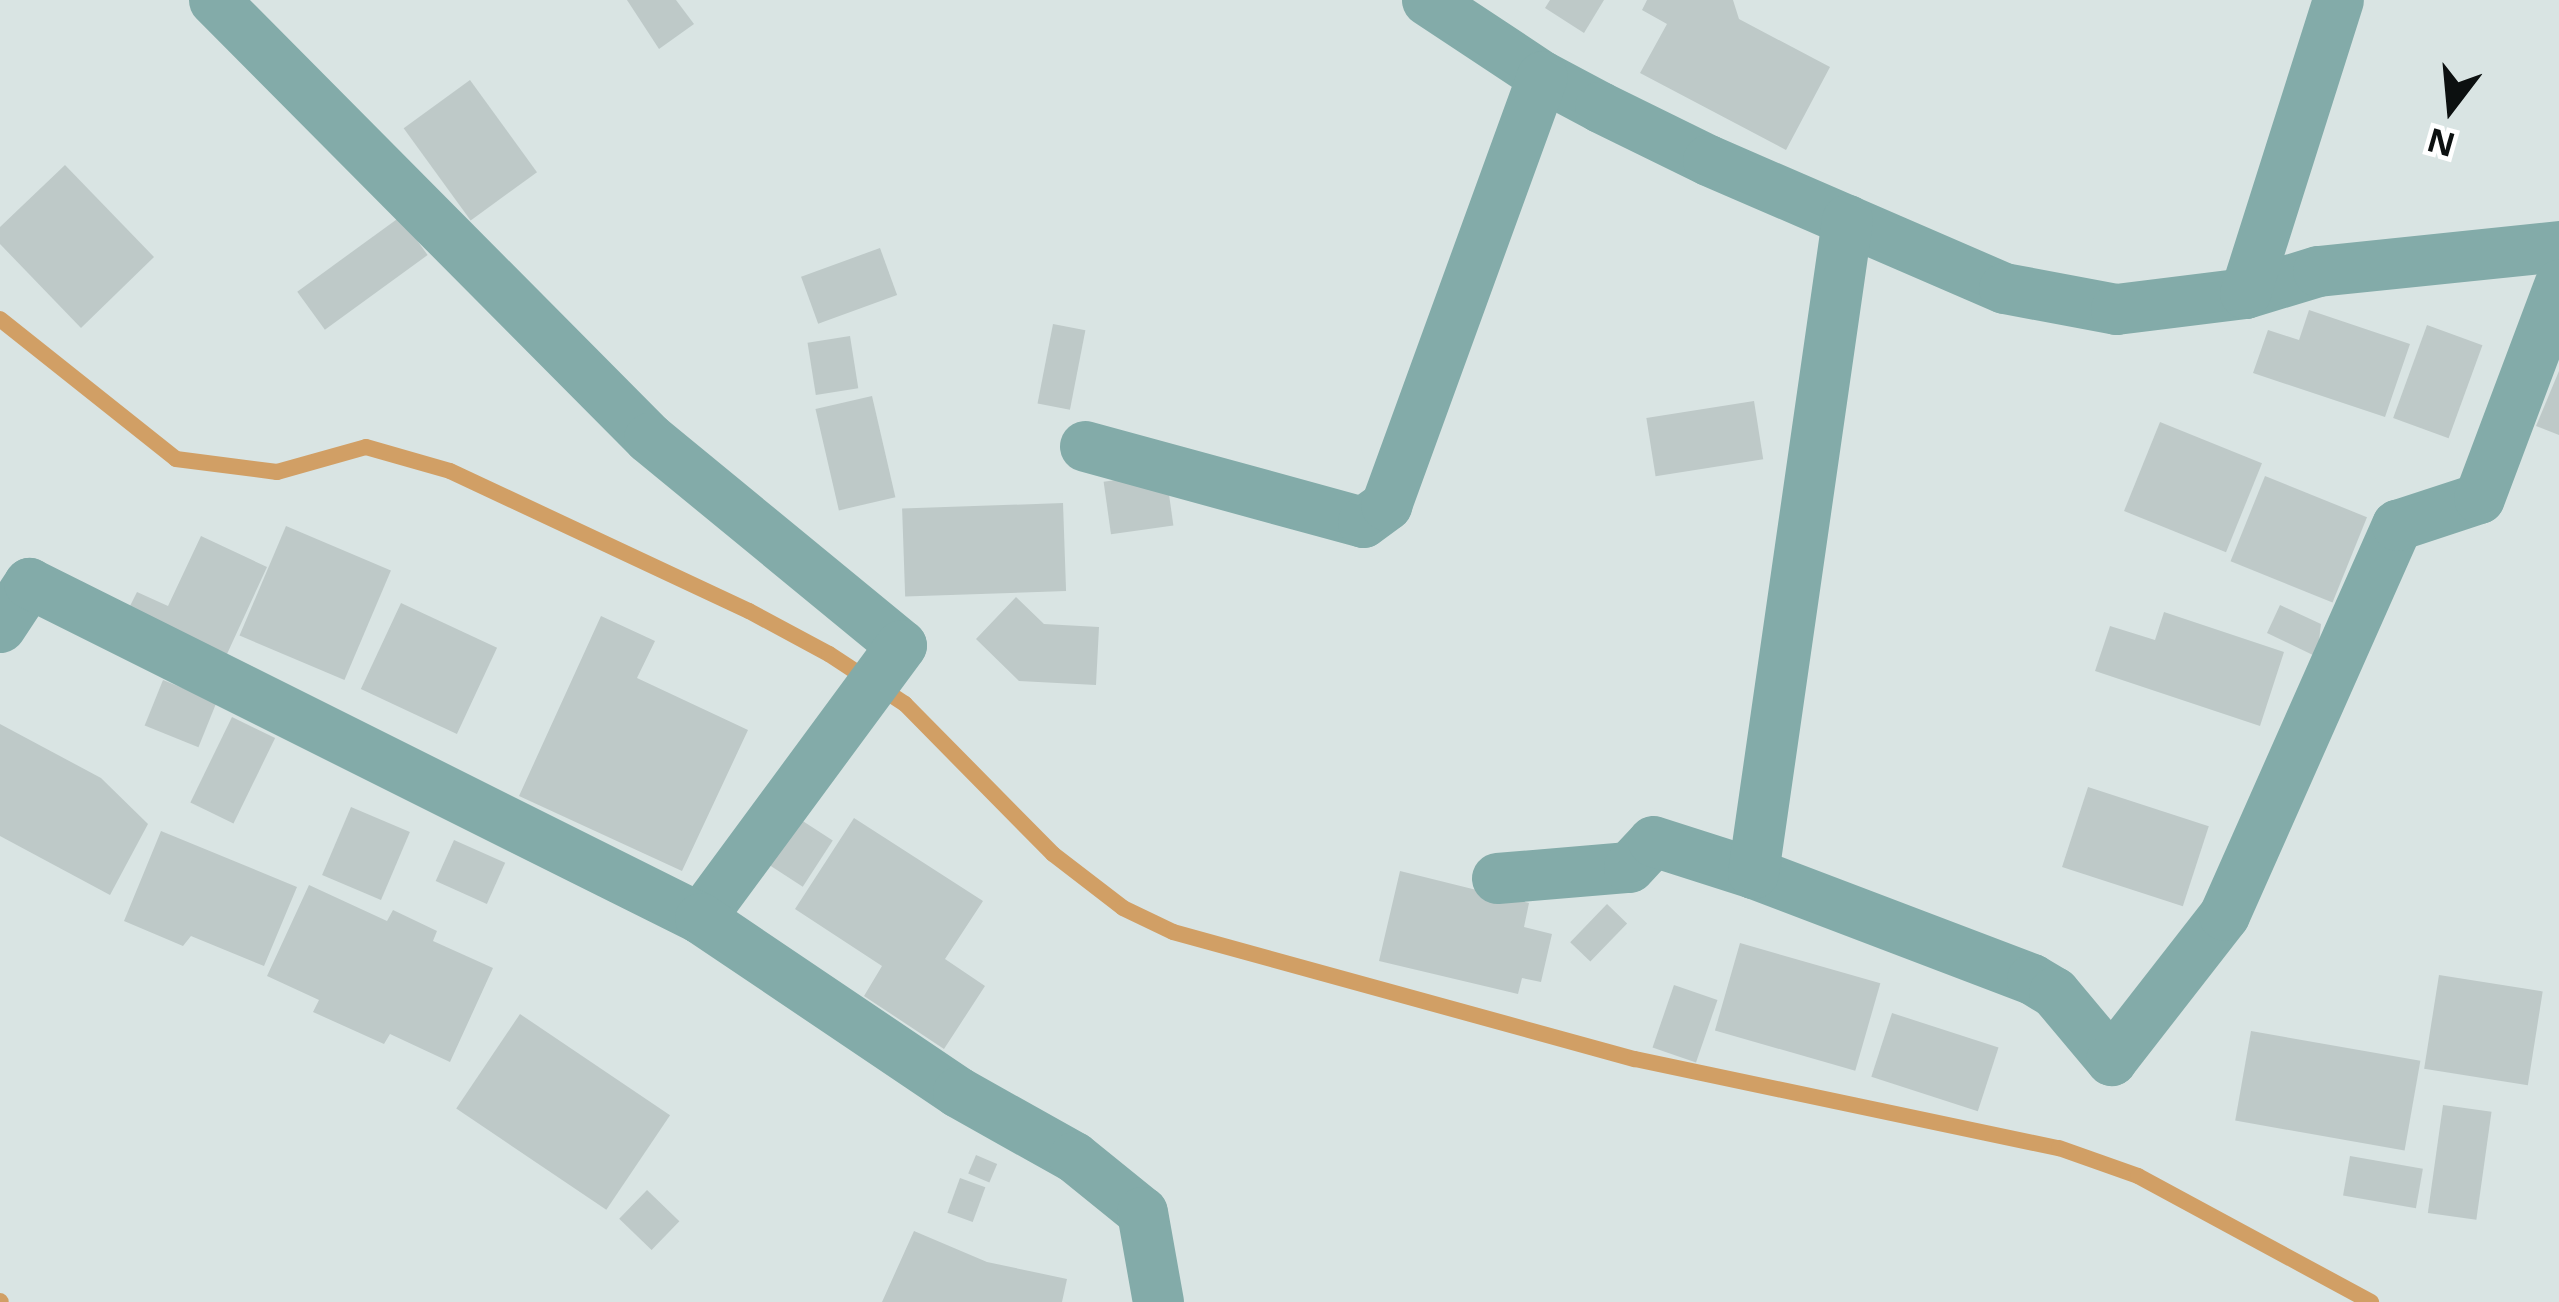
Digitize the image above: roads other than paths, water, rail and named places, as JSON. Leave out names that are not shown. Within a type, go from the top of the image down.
[{"type":"street","points":[[1427,0],[1542,76],[1708,160],[2004,288],[2116,309],[2245,293],[2318,271],[2559,246]]},
{"type":"street","points":[[2245,293],[2338,0]]},
{"type":"street","points":[[222,2],[650,438],[901,645],[700,918]]},
{"type":"street","points":[[1085,446],[1364,522],[1386,506],[1542,76]]},
{"type":"street","points":[[1753,873],[1847,220]]},
{"type":"street","points":[[1497,878],[1629,867],[1653,841],[1753,873],[2032,979],[2054,992],[2111,1060],[2224,915],[2397,525],[2479,498],[2559,285]]},
{"type":"street","points":[[0,627],[15,573],[700,918],[958,1092],[1074,1156],[1142,1212],[1157,1302]]},
{"type":"waterway","points":[[0,319],[176,459],[277,472],[366,447],[450,471],[749,611],[829,654],[905,704],[1053,854],[1123,908],[1173,932],[1635,1059],[2059,1148],[2138,1176],[2371,1302]]}]
